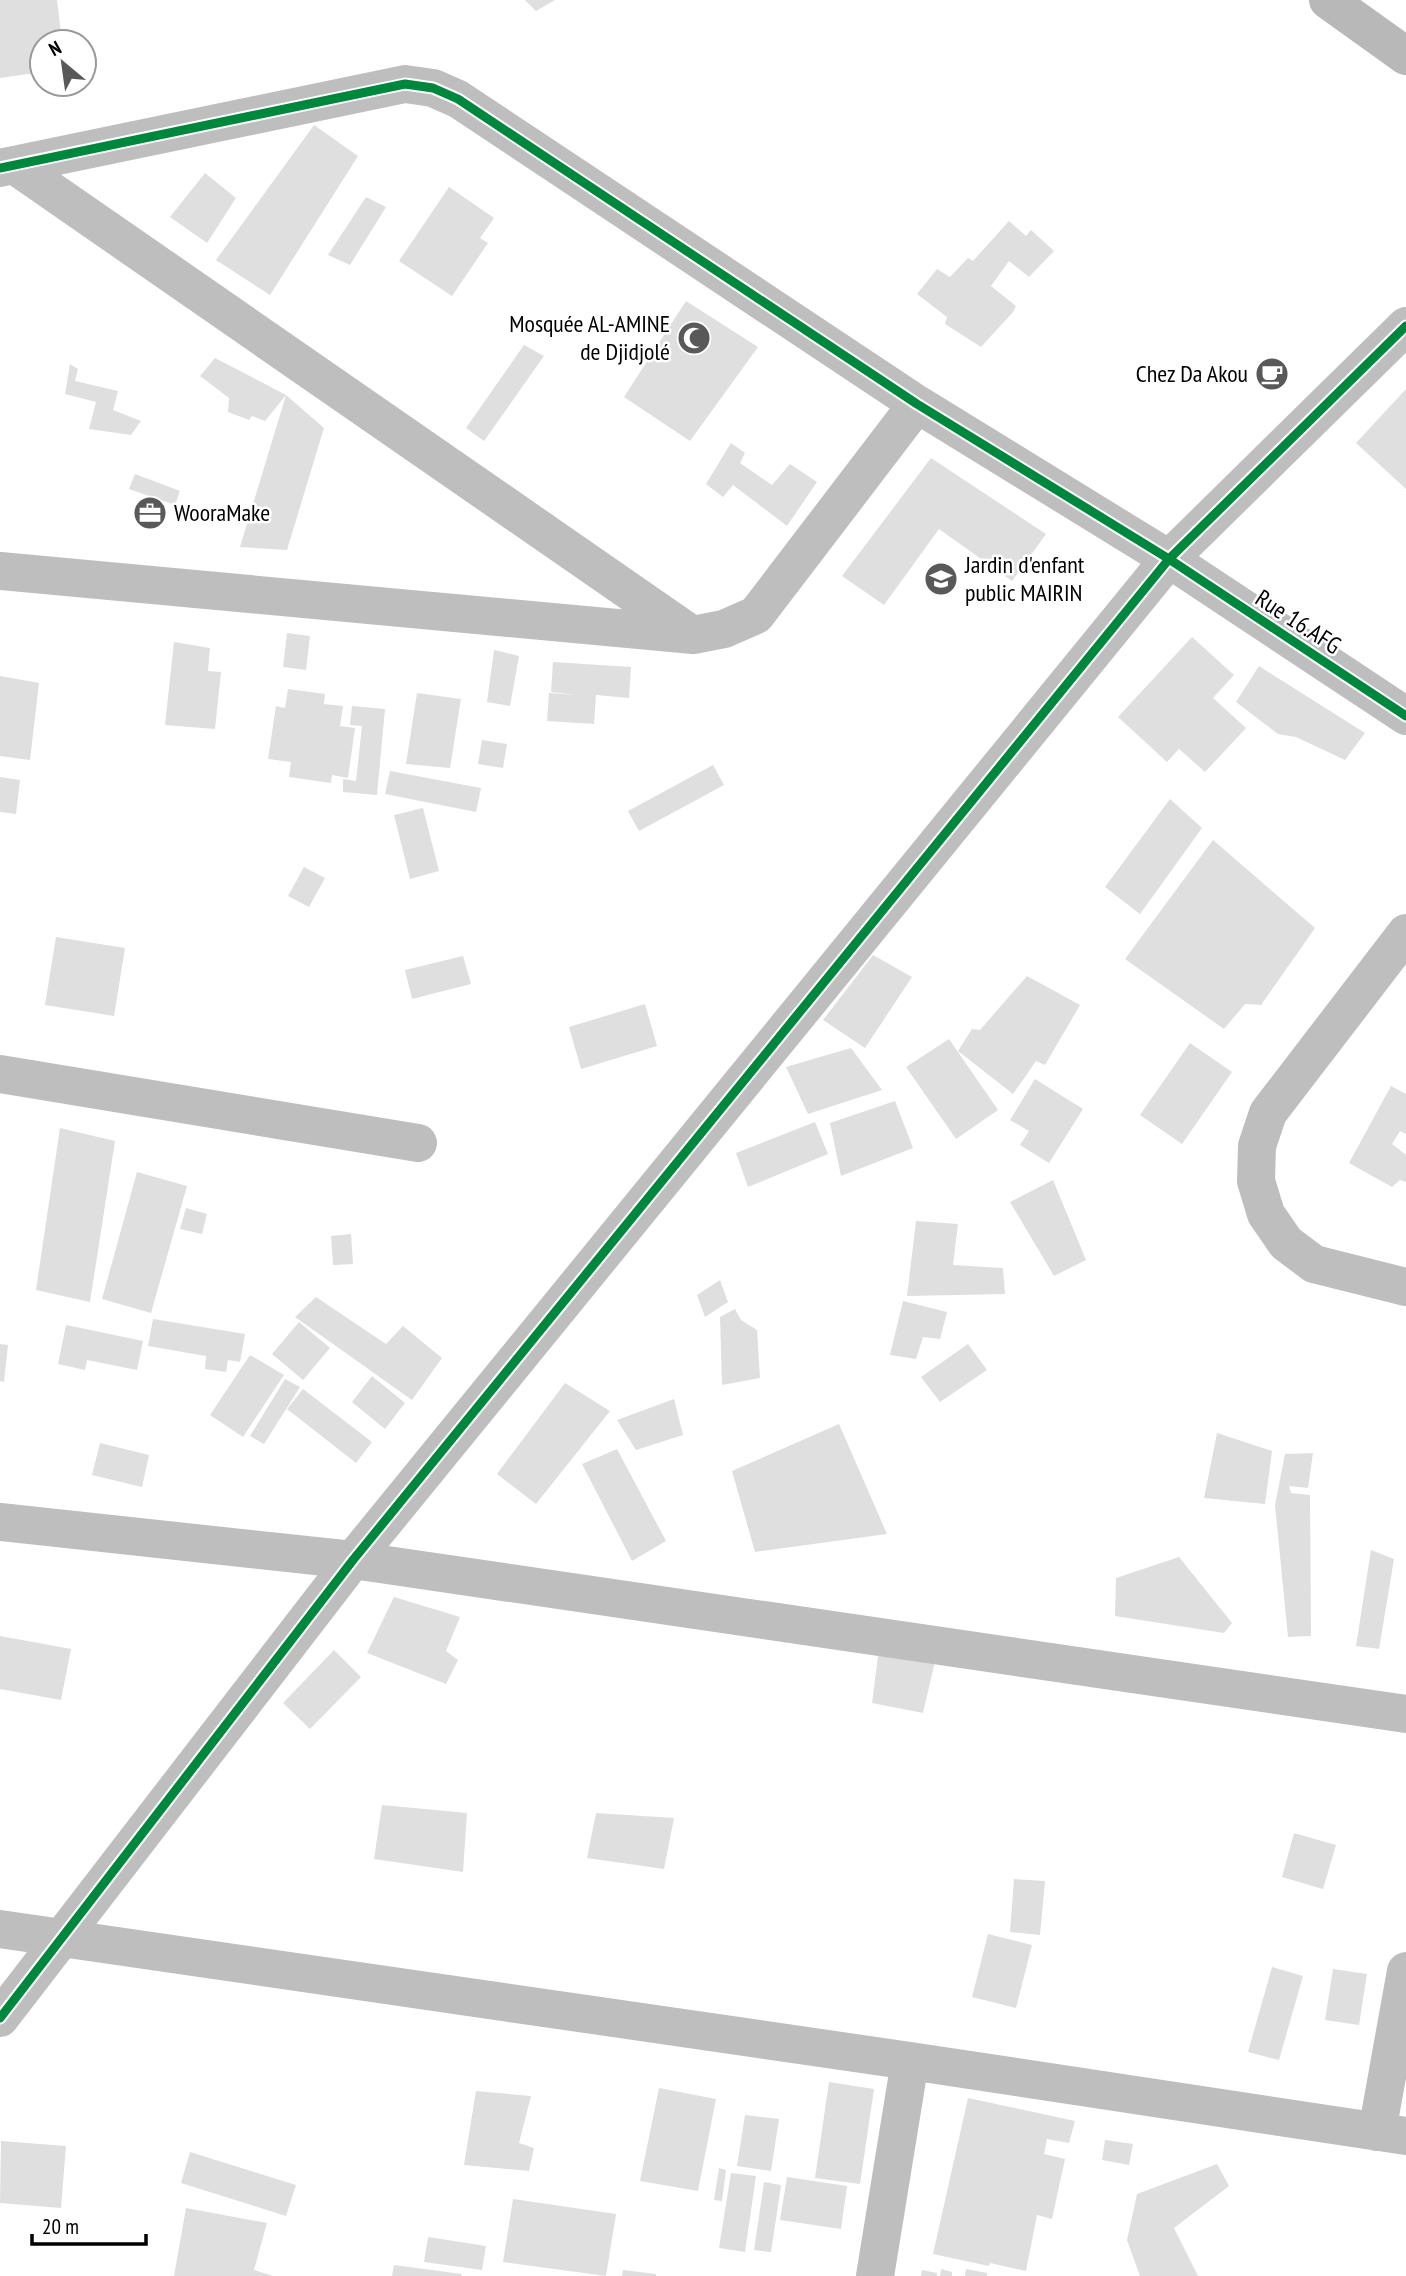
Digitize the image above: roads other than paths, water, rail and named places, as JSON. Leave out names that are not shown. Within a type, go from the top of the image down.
[{"type":"main road","points":[[1328,0],[1406,56]]},
{"type":"street","name":"Rue 16.AFG","points":[[7,166],[405,84],[433,88],[470,106],[917,404],[1169,559],[1406,716]]},
{"type":"street","points":[[7,166],[693,635]]},
{"type":"street","points":[[0,2018],[353,1560],[1169,559],[1406,326]]},
{"type":"street","points":[[0,571],[693,635],[724,629],[755,615],[917,404]]},
{"type":"street","points":[[1406,933],[1268,1113],[1257,1146],[1256,1181],[1266,1214],[1286,1243],[1314,1264],[1406,1287]]},
{"type":"street","points":[[0,1074],[418,1143]]},
{"type":"street","points":[[0,1522],[353,1560],[1406,1714]]},
{"type":"street","points":[[0,1929],[1392,2134],[1406,1971]]},
{"type":"street","points":[[875,2276],[910,2061]]},
{"type":"place","name":"Mosquée AL-AMINE de Djidjolé","points":[[694,338]]},
{"type":"place","name":"Chez Da Akou","points":[[1272,374]]},
{"type":"place","name":"WooraMake","points":[[150,513]]},
{"type":"place","name":"Jardin d'enfant public MAIRIN","points":[[941,579]]}]
